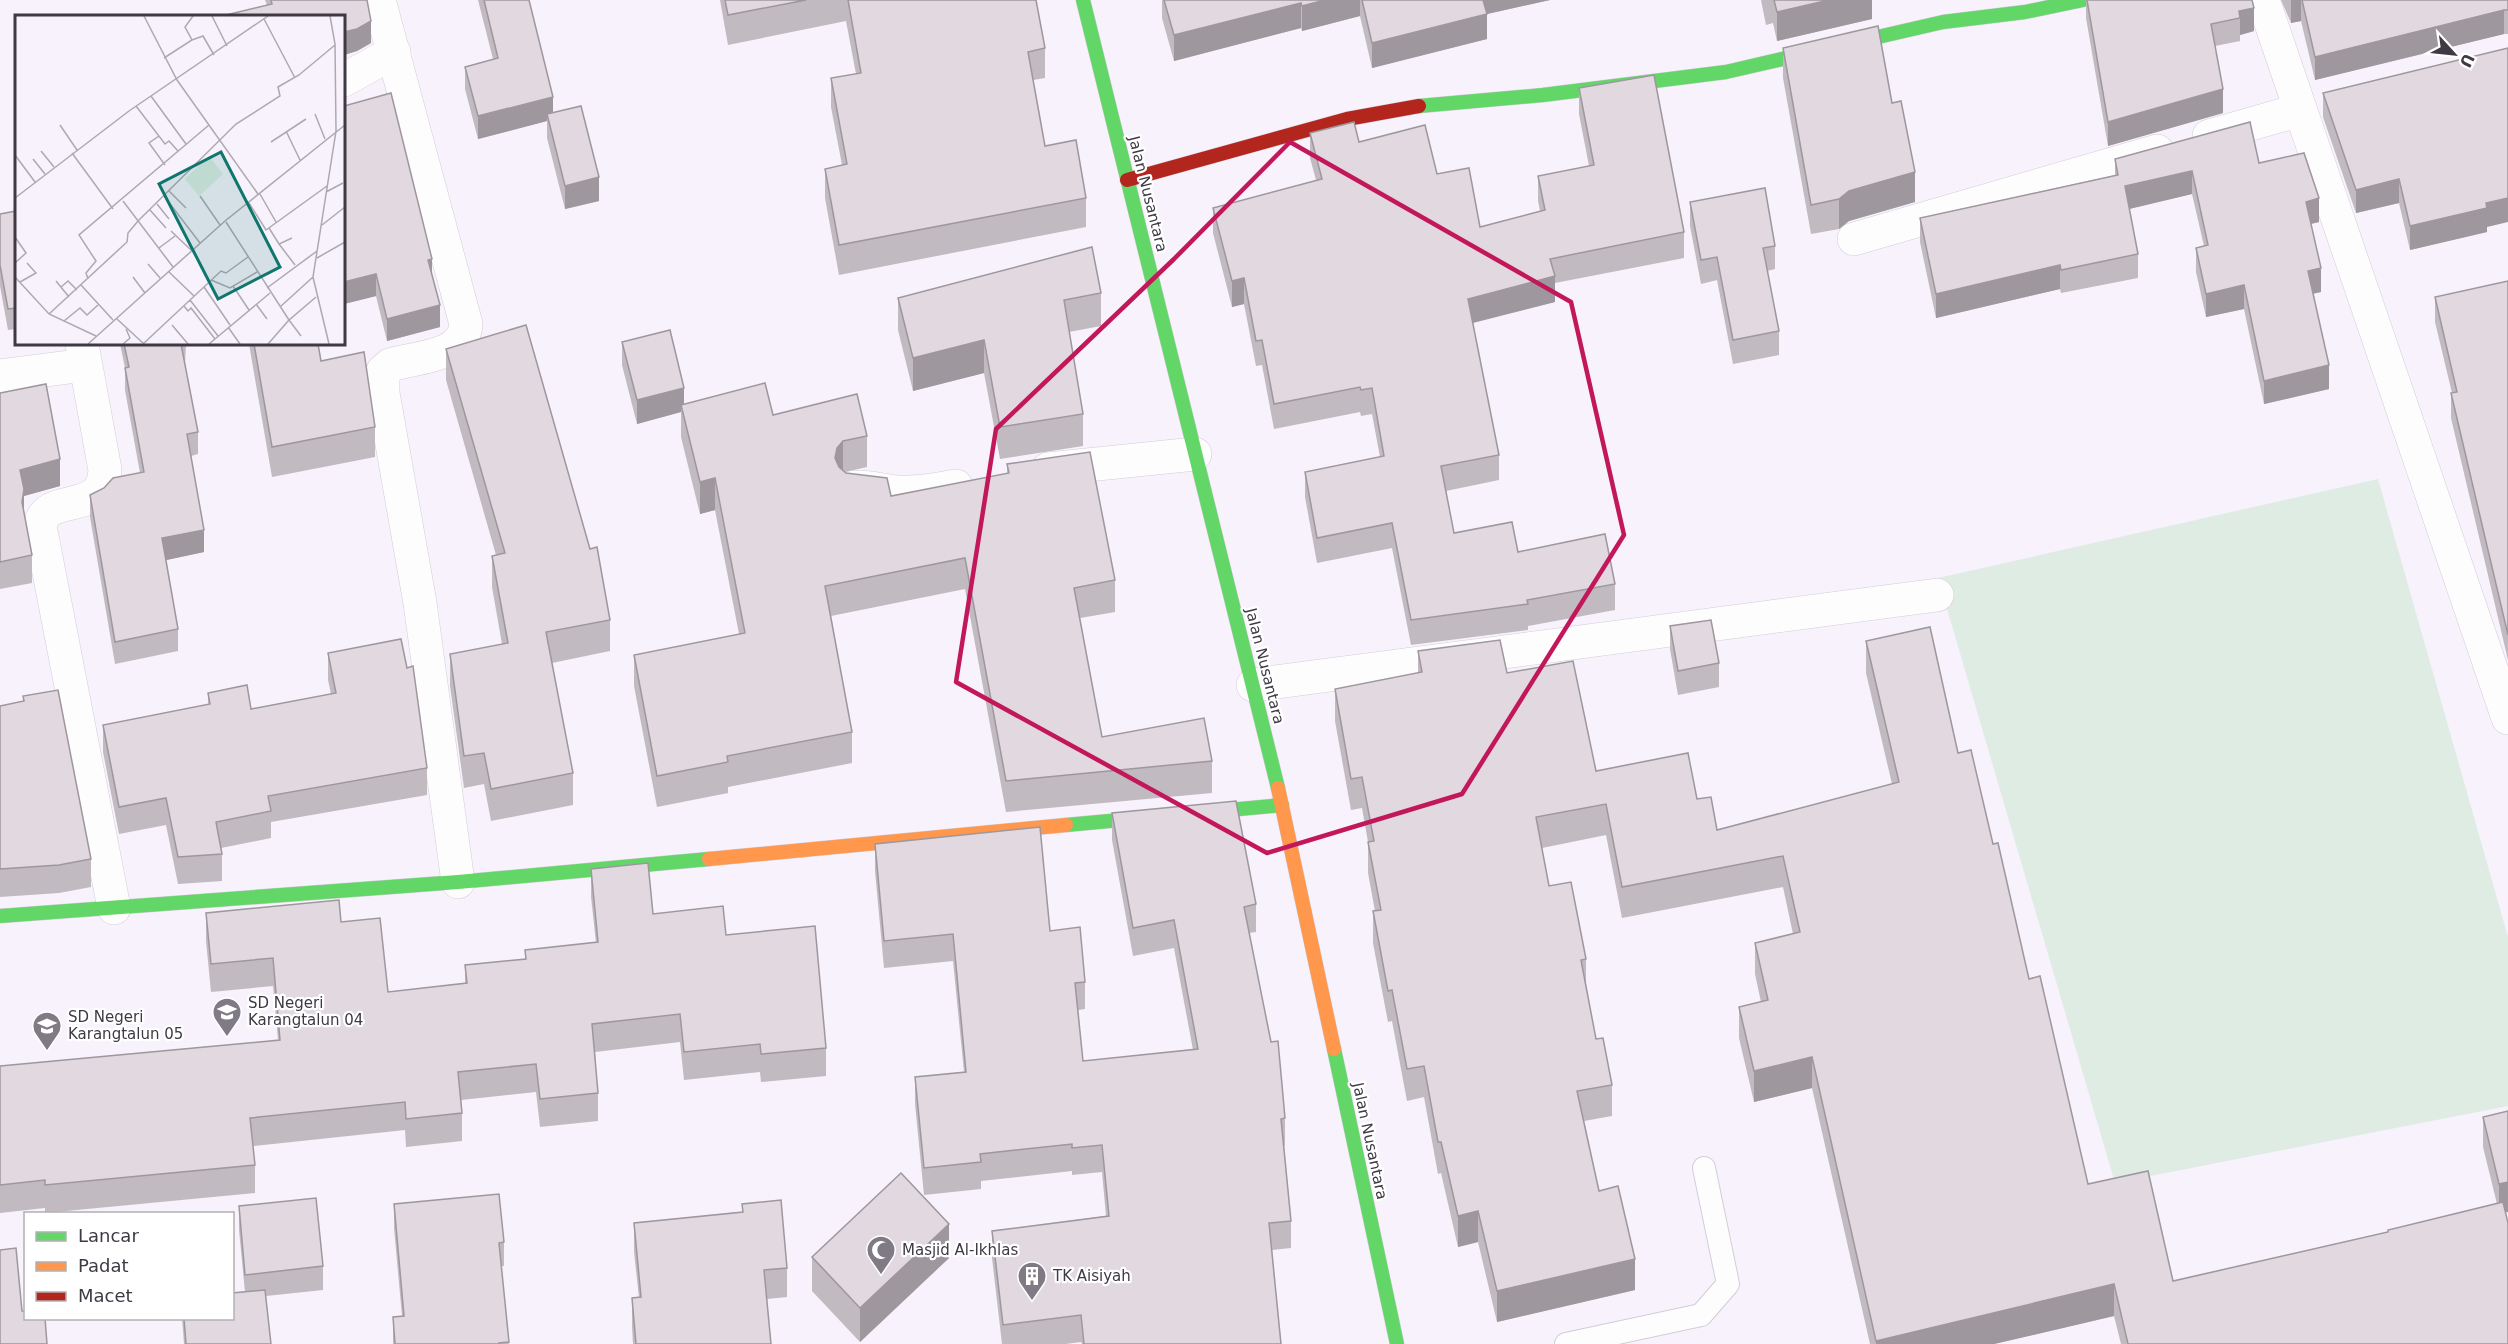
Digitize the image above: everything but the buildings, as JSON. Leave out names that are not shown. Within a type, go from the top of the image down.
[{"type":"main road","name":"Jalan Nusantara","points":[[1083,0],[1282,805],[1397,1344]]},
{"type":"main road","points":[[1127,180],[1358,117],[1431,104],[1543,95],[1726,72],[1943,21],[2025,12],[2083,0]]},
{"type":"main road","points":[[0,916],[458,882],[1282,805]]},
{"type":"street","points":[[379,0],[466,324],[463,338],[453,348],[390,365],[383,375],[383,393],[420,603],[458,882]]},
{"type":"street","points":[[2262,0],[2508,718]]},
{"type":"street","points":[[345,80],[394,52]]},
{"type":"street","points":[[1854,239],[2299,107],[2331,95]]},
{"type":"street","points":[[0,376],[84,354],[105,481],[95,495],[47,513],[40,526],[114,908]]},
{"type":"street","points":[[854,487],[921,492],[1049,469],[1195,454]]},
{"type":"street","points":[[1253,685],[1937,595]]},
{"type":"lane","points":[[1566,1344],[1701,1315],[1728,1284],[1704,1168]]},
{"type":"highlighted area","points":[[1290,142],[1571,302],[1624,535],[1462,794],[1267,853],[956,682],[996,429],[1174,259]]},
{"type":"shaded area","points":[[2378,479],[2508,937],[2508,1106],[2115,1183],[1938,578]]},
{"type":"traffic: fast","points":[[1083,0],[1278,788]]},
{"type":"traffic: fast","points":[[1419,106],[1543,95],[1726,72],[1943,22],[2025,12],[2083,0]]},
{"type":"traffic: fast","points":[[1066,825],[1282,805]]},
{"type":"traffic: fast","points":[[0,916],[458,882],[709,859]]},
{"type":"traffic: fast","points":[[1334,1049],[1397,1344]]},
{"type":"traffic: slow","points":[[1278,788],[1334,1049]]},
{"type":"traffic: slow","points":[[709,859],[1066,825]]},
{"type":"traffic: jam","points":[[1127,180],[1347,119],[1419,106]]},
{"type":"place","name":"SD Negeri Karangtalun 04","points":[[227,1038]]},
{"type":"place","name":"SD Negeri Karangtalun 05","points":[[47,1052]]},
{"type":"place","name":"Masjid Al-Ikhlas","points":[[881,1276]]},
{"type":"place","name":"TK Aisiyah","points":[[1032,1302]]}]
